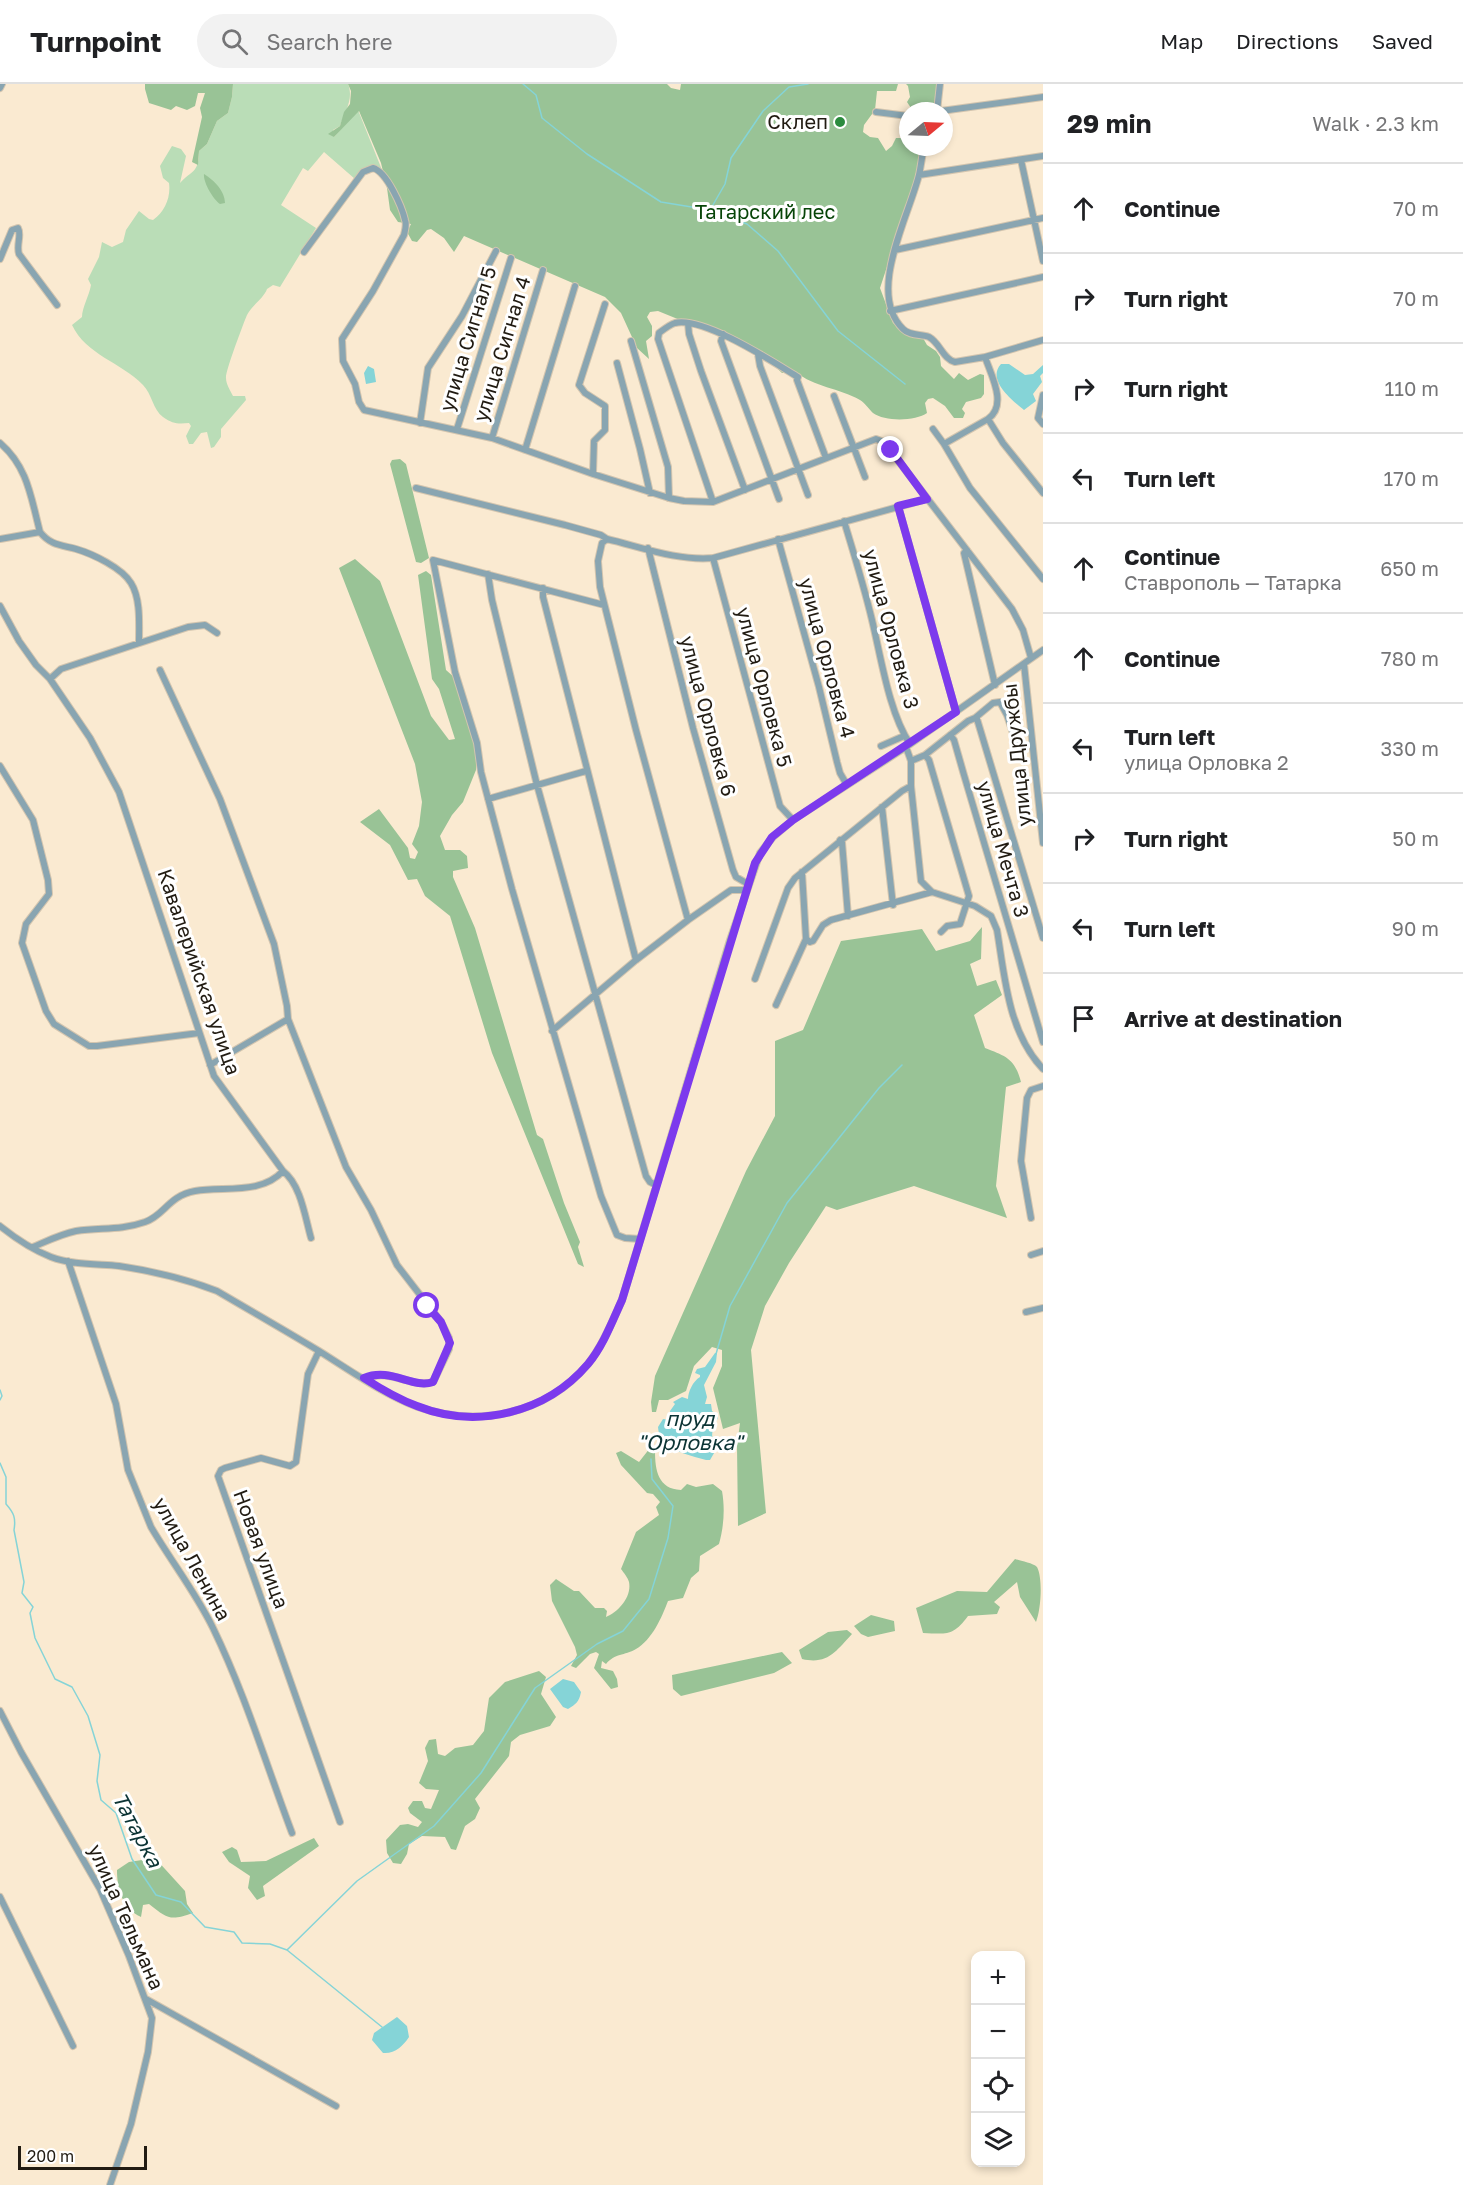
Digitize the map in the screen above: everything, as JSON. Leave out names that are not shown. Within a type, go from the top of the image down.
[{"type":"street","points":[[0,88],[2,84]]},
{"type":"street","points":[[939,102],[940,84]]},
{"type":"street","points":[[953,109],[1043,97]]},
{"type":"street","points":[[876,112],[899,116]]},
{"type":"street","points":[[922,156],[919,175],[904,215],[895,250],[888,297],[890,311],[903,329],[909,333],[927,336],[938,343],[951,361],[955,362],[985,357],[1043,340]]},
{"type":"street","points":[[919,175],[1043,156]]},
{"type":"street","points":[[1021,160],[1043,261]]},
{"type":"street","points":[[304,252],[363,172],[373,168],[382,172],[398,202],[406,226],[404,235],[373,291],[342,339],[343,362],[355,384],[359,402],[364,410],[492,438],[650,493],[684,501],[713,502],[876,439],[884,442],[1012,609],[1023,630],[1031,658]]},
{"type":"street","points":[[895,250],[1043,218]]},
{"type":"street","points":[[0,259],[7,239],[14,228],[20,230],[17,249],[19,254],[57,305]]},
{"type":"street","points":[[420,423],[428,368],[462,316],[496,251]]},
{"type":"street","name":"улица Сигнал 5","points":[[457,429],[511,258]]},
{"type":"street","name":"улица Сигнал 4","points":[[492,438],[543,270]]},
{"type":"street","points":[[890,311],[1043,277]]},
{"type":"street","points":[[525,450],[574,286]]},
{"type":"street","points":[[593,474],[594,441],[602,433],[606,424],[605,406],[585,393],[579,386],[605,304]]},
{"type":"street","points":[[713,502],[658,339],[659,333],[675,323],[688,323],[723,334],[798,376],[797,380],[826,458]]},
{"type":"street","points":[[688,323],[700,371],[745,490]]},
{"type":"street","points":[[723,334],[721,341],[778,499]]},
{"type":"street","points":[[631,341],[668,467],[669,498]]},
{"type":"street","points":[[758,354],[760,366],[808,495]]},
{"type":"street","points":[[944,444],[988,419],[997,410],[999,399],[985,357]]},
{"type":"street","points":[[617,363],[650,493]]},
{"type":"street","points":[[1043,395],[1038,418],[1043,424]]},
{"type":"street","points":[[834,396],[865,477]]},
{"type":"street","points":[[988,419],[1003,443],[1043,493]]},
{"type":"street","points":[[933,429],[970,488],[1043,579]]},
{"type":"street","points":[[0,443],[16,459],[22,471],[39,532],[55,545],[90,553],[124,575],[131,584],[139,615],[139,643]]},
{"type":"street","points":[[416,488],[565,525],[688,559],[712,558],[927,499]]},
{"type":"street","points":[[898,506],[956,712]]},
{"type":"street","name":"улица Орловка 3","points":[[844,521],[869,605],[889,690],[908,745],[918,870],[921,881],[932,892]]},
{"type":"street","points":[[0,538],[39,532]]},
{"type":"street","points":[[607,538],[602,543],[597,571],[604,605],[688,920]]},
{"type":"street","name":"улица Орловка 4","points":[[778,539],[840,773],[848,784]]},
{"type":"street","name":"улица Орловка 6","points":[[648,548],[693,728],[736,877]]},
{"type":"street","points":[[967,550],[964,553],[995,685]]},
{"type":"street","name":"улица Орловка 5","points":[[712,558],[780,806],[793,820]]},
{"type":"street","points":[[604,605],[433,560],[455,672],[477,743],[488,799],[552,1031],[601,1196],[616,1235],[640,1239]]},
{"type":"street","points":[[488,574],[492,600],[537,785],[646,1176],[656,1185]]},
{"type":"street","points":[[543,588],[543,597],[586,771],[636,960]]},
{"type":"street","name":"Кавалерийская улица","points":[[0,606],[19,642],[50,680],[101,756],[119,792],[210,1065],[219,1085],[292,1180],[311,1238]]},
{"type":"street","points":[[50,680],[61,669],[188,627],[205,625],[218,633]]},
{"type":"street","points":[[0,1226],[51,1257],[141,1270],[192,1282],[217,1291],[364,1378],[419,1407],[452,1415],[499,1415],[544,1401],[563,1389],[589,1363],[606,1336],[622,1300],[747,887],[755,863],[766,844],[793,820],[908,745],[1043,650]]},
{"type":"street","name":"улица Дружбы","points":[[1024,664],[1043,843]]},
{"type":"street","points":[[160,670],[220,799],[274,944],[288,1019],[346,1167],[372,1210],[397,1265],[441,1322],[449,1338],[449,1348],[433,1382],[425,1383],[387,1374],[364,1378]]},
{"type":"street","points":[[911,761],[925,755],[993,703],[1000,702],[1019,751]]},
{"type":"street","points":[[975,717],[979,722],[1043,938]]},
{"type":"street","name":"улица Мечта 3","points":[[950,735],[954,740],[1043,1042]]},
{"type":"street","points":[[881,746],[904,736]]},
{"type":"street","points":[[925,755],[929,760],[969,896],[960,924],[947,926],[940,932]]},
{"type":"street","points":[[0,766],[33,820],[48,880],[49,894],[26,924],[22,943],[48,1017],[60,1030],[89,1046],[115,1045],[199,1033]]},
{"type":"street","points":[[488,799],[586,771]]},
{"type":"street","points":[[755,979],[788,888],[801,872],[911,786]]},
{"type":"street","points":[[882,807],[893,905]]},
{"type":"street","points":[[840,840],[845,861],[848,916]]},
{"type":"street","points":[[776,1005],[806,939],[801,872]]},
{"type":"street","points":[[731,890],[736,877],[747,887]]},
{"type":"street","points":[[552,1031],[636,960],[688,920],[731,890],[747,887]]},
{"type":"street","points":[[806,939],[813,941],[826,922],[893,905],[932,892],[966,902],[991,916],[997,930],[1014,1021],[1027,1050],[1043,1069]]},
{"type":"street","points":[[210,1065],[288,1019]]},
{"type":"street","points":[[1031,1218],[1021,1161],[1026,1098],[1031,1090],[1043,1086]]},
{"type":"street","points":[[33,1248],[71,1232],[129,1227],[148,1221],[158,1215],[169,1203],[186,1194],[248,1187],[270,1180],[283,1171]]},
{"type":"street","points":[[1031,1255],[1043,1251]]},
{"type":"street","name":"улица Ленина","points":[[68,1261],[116,1404],[128,1470],[143,1510],[151,1527],[212,1625],[251,1715],[257,1738],[292,1833]]},
{"type":"street","points":[[1026,1312],[1043,1308]]},
{"type":"street","name":"Новая улица","points":[[320,1351],[308,1374],[296,1462],[290,1466],[261,1458],[225,1468],[218,1476],[340,1822]]},
{"type":"street","name":"улица Тельмана","points":[[0,1712],[100,1889],[152,2018],[131,2124],[110,2185]]},
{"type":"street","points":[[0,1897],[73,2046]]},
{"type":"street","points":[[146,1999],[336,2106]]},
{"type":"green space","points":[[145,84],[233,84],[228,113],[217,121],[207,144],[199,151],[198,165],[192,162],[202,117],[200,108],[205,93],[198,93],[195,106],[187,110],[176,106],[171,110],[149,103]]},
{"type":"green space","points":[[233,84],[348,84],[350,95],[348,105],[340,126],[333,130],[334,137],[358,110],[382,170],[373,166],[355,179],[324,152],[308,171],[303,168],[281,205],[316,228],[280,287],[273,285],[267,289],[247,315],[226,374],[227,385],[233,396],[245,396],[246,400],[221,429],[221,437],[211,448],[207,432],[201,433],[193,444],[189,444],[186,436],[191,426],[189,423],[176,423],[163,417],[143,385],[86,344],[72,325],[82,317],[91,285],[88,279],[99,257],[102,242],[112,247],[123,242],[126,230],[139,211],[153,220],[161,213],[169,194],[169,183],[163,178],[160,166],[172,146],[181,149],[186,156],[180,183],[194,170],[198,163],[199,151],[207,144],[217,121],[228,113]]},
{"type":"green space","name":"Татарский лес","points":[[348,84],[667,84],[671,88],[680,90],[681,84],[898,84],[896,91],[877,91],[875,110],[864,125],[863,132],[870,137],[878,138],[886,151],[896,138],[899,138],[899,156],[920,156],[917,176],[880,288],[893,323],[908,334],[923,338],[940,357],[941,366],[954,379],[959,373],[968,380],[980,374],[984,375],[984,394],[981,398],[966,402],[962,409],[965,413],[963,418],[954,418],[945,406],[933,398],[928,399],[925,403],[927,413],[922,416],[900,419],[885,418],[873,413],[862,401],[852,396],[811,381],[796,372],[782,373],[761,353],[658,311],[650,312],[647,317],[652,326],[652,336],[646,341],[649,359],[637,348],[621,313],[605,297],[464,236],[454,252],[444,238],[431,229],[427,230],[417,242],[412,241],[407,232],[411,224],[398,222],[390,210],[381,163],[359,111],[334,137],[328,134],[340,126],[344,112],[350,104],[351,91]]},
{"type":"green space","points":[[906,84],[939,84],[936,102],[907,102],[910,97]]},
{"type":"green space","points":[[204,174],[218,186],[225,203],[220,204],[214,198],[207,186]]},
{"type":"green space","points":[[400,459],[406,464],[429,558],[421,563],[416,562],[390,464],[392,460]]},
{"type":"green space","points":[[355,559],[380,581],[431,716],[449,740],[455,739],[439,689],[432,679],[418,575],[426,571],[431,575],[446,670],[455,678],[477,754],[476,770],[463,802],[452,815],[440,836],[445,850],[460,850],[467,856],[468,868],[453,871],[453,877],[475,928],[537,1135],[543,1139],[564,1203],[580,1242],[578,1247],[584,1267],[578,1264],[492,1053],[450,916],[425,896],[417,879],[408,880],[390,845],[360,822],[379,809],[408,848],[410,858],[415,859],[418,852],[412,844],[419,826],[422,802],[415,764],[339,568]]},
{"type":"green space","points":[[982,927],[981,959],[970,964],[977,986],[996,980],[1002,995],[974,1015],[985,1048],[1009,1059],[1016,1068],[1021,1082],[1006,1087],[996,1186],[1007,1218],[914,1186],[837,1210],[826,1206],[789,1263],[765,1306],[751,1350],[766,1513],[738,1526],[737,1446],[740,1423],[723,1429],[713,1388],[722,1366],[722,1350],[712,1347],[694,1366],[686,1391],[668,1400],[659,1400],[656,1412],[652,1412],[651,1402],[655,1376],[746,1171],[775,1116],[775,1041],[803,1030],[841,941],[922,929],[936,951],[970,941]]},
{"type":"green space","points":[[650,1448],[655,1451],[659,1477],[667,1486],[681,1490],[687,1484],[696,1487],[713,1484],[722,1491],[724,1510],[722,1531],[719,1544],[700,1556],[699,1571],[691,1578],[683,1598],[668,1601],[647,1640],[636,1649],[613,1658],[606,1664],[602,1661],[601,1668],[613,1671],[617,1679],[618,1687],[611,1689],[594,1668],[599,1654],[596,1652],[590,1654],[576,1668],[571,1666],[577,1655],[575,1647],[552,1601],[550,1585],[556,1579],[574,1591],[579,1591],[595,1608],[604,1608],[607,1611],[606,1617],[615,1612],[623,1603],[629,1588],[628,1580],[621,1569],[636,1532],[659,1515],[656,1507],[660,1502],[653,1494],[647,1493],[621,1465],[616,1453],[621,1451],[639,1462]]},
{"type":"green space","points":[[1015,1559],[1030,1563],[1037,1567],[1039,1572],[1041,1594],[1036,1622],[1020,1597],[1017,1582],[994,1602],[1000,1607],[997,1614],[968,1616],[958,1627],[949,1632],[923,1633],[916,1608],[957,1591],[987,1592]]},
{"type":"green space","points":[[871,1615],[894,1621],[895,1631],[868,1637],[861,1634],[854,1626]]},
{"type":"green space","points":[[847,1630],[852,1634],[831,1655],[819,1660],[802,1659],[799,1650],[828,1632]]},
{"type":"green space","points":[[782,1652],[792,1663],[774,1673],[681,1696],[673,1689],[672,1675]]},
{"type":"green space","points":[[539,1671],[546,1677],[541,1694],[556,1717],[550,1726],[520,1735],[511,1742],[509,1756],[475,1799],[480,1808],[475,1819],[465,1826],[456,1850],[451,1849],[445,1837],[422,1836],[409,1844],[407,1854],[401,1864],[393,1863],[387,1853],[386,1840],[400,1825],[408,1824],[418,1827],[422,1822],[410,1813],[408,1808],[413,1801],[422,1801],[425,1808],[431,1809],[439,1790],[426,1789],[419,1783],[428,1761],[425,1748],[429,1740],[436,1739],[438,1754],[445,1756],[455,1748],[473,1745],[484,1731],[489,1698],[505,1682]]},
{"type":"green space","points":[[314,1838],[319,1846],[263,1886],[265,1896],[257,1900],[248,1888],[250,1876],[229,1862],[222,1852],[232,1847],[237,1850],[241,1862],[266,1861]]},
{"type":"green space","points":[[155,1858],[185,1891],[187,1904],[193,1913],[174,1918],[161,1913],[149,1904],[143,1905],[141,1917],[129,1909],[120,1891],[117,1870],[129,1862]]},
{"type":"water","points":[[1001,364],[1009,364],[1025,375],[1033,374],[1043,365],[1043,373],[1040,376],[1042,382],[1033,394],[1036,401],[1024,410],[1008,396],[999,383],[997,370]]},
{"type":"water","points":[[368,366],[374,369],[376,382],[366,384],[364,373]]},
{"type":"water","name":"пруд \"Орловка\"","points":[[717,1353],[716,1362],[704,1385],[707,1397],[705,1404],[711,1404],[712,1411],[718,1418],[712,1433],[714,1445],[717,1448],[710,1460],[706,1460],[669,1446],[663,1441],[658,1427],[663,1419],[670,1420],[670,1411],[675,1404],[673,1402],[682,1397],[688,1399],[691,1387],[700,1377],[695,1373],[697,1369],[705,1367]]},
{"type":"water","points":[[563,1679],[574,1682],[581,1692],[577,1702],[568,1709],[563,1707],[550,1689]]},
{"type":"water","points":[[397,2017],[407,2026],[409,2037],[398,2049],[383,2053],[372,2040],[374,2033]]},
{"type":"waterway","points":[[523,84],[536,95],[542,118],[587,154],[661,202],[710,210],[725,184],[731,158],[763,111],[789,87],[808,84]]},
{"type":"waterway","points":[[710,210],[747,224],[778,251],[838,331],[905,384]]},
{"type":"waterway","points":[[716,1354],[730,1306],[787,1203],[879,1088],[902,1065]]},
{"type":"waterway","name":"Татарка","points":[[0,1390],[2,1396],[0,1400]]},
{"type":"waterway","points":[[287,1950],[357,1881],[434,1826],[481,1773],[535,1688],[597,1644],[623,1631],[649,1599],[668,1538],[673,1506],[652,1479],[651,1459]]},
{"type":"waterway","name":"Татарка","points":[[0,1463],[6,1477],[6,1504],[13,1513],[24,1582],[22,1593],[33,1607],[30,1613],[35,1638],[55,1679],[72,1687],[88,1716],[100,1755],[97,1781],[101,1800],[116,1813],[132,1859],[156,1895],[181,1902],[205,1927],[234,1932],[242,1943],[270,1944],[287,1950],[382,2027]]},
{"type":"place","name":"Склеп","points":[[840,122]]},
{"type":"route","points":[[427,1306],[446,1330],[450,1343],[433,1382],[425,1383],[387,1374],[364,1378],[419,1407],[466,1416],[499,1415],[520,1410],[544,1401],[563,1389],[589,1363],[606,1336],[622,1300],[730,940],[760,853],[772,837],[793,820],[956,712],[898,506],[927,499],[891,450]]}]
